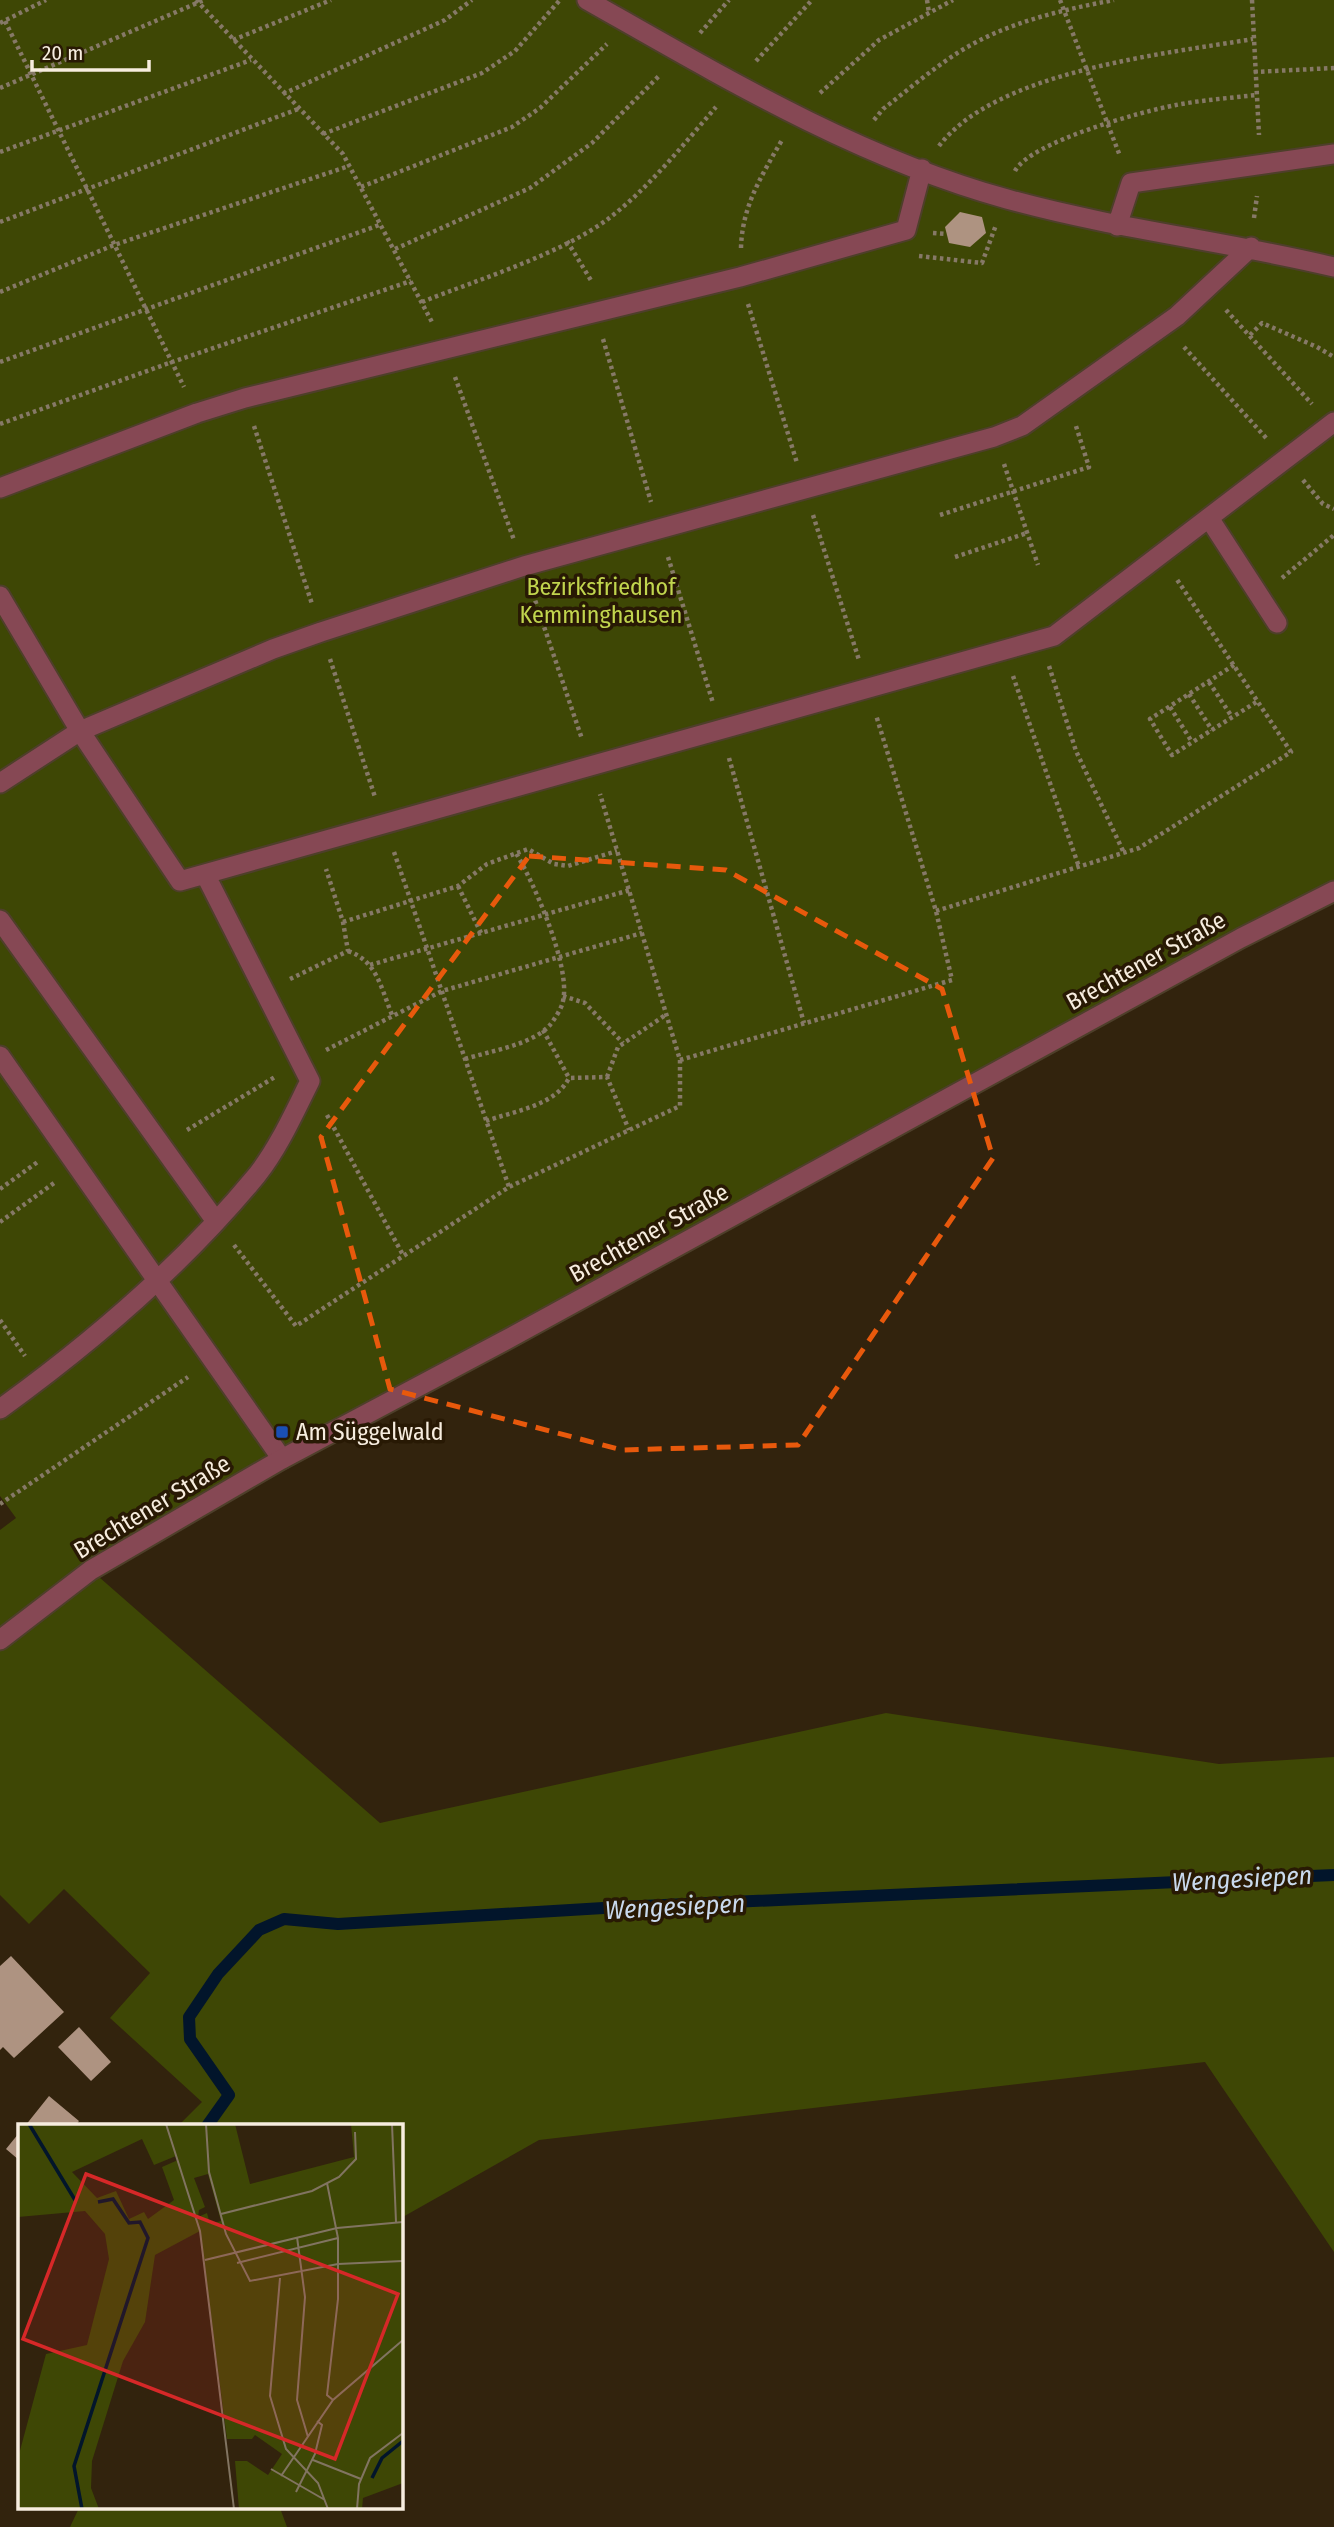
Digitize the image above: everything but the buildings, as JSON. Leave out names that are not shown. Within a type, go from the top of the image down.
[{"type":"street","points":[[587,0],[796,114],[856,143],[922,169],[1006,199],[1117,226],[1251,247],[1334,267]]},
{"type":"street","points":[[1117,226],[1131,183],[1334,154]]},
{"type":"street","points":[[0,488],[197,413],[444,348],[740,277],[906,230],[922,169]]},
{"type":"street","points":[[0,783],[80,731],[273,649],[524,566],[994,437],[1022,426],[1067,397],[1165,325],[1251,247]]},
{"type":"street","points":[[0,596],[80,731],[180,881],[1040,640],[1066,629],[1332,424]]},
{"type":"street","points":[[1209,518],[1278,623]]},
{"type":"street","points":[[0,1409],[42,1379],[158,1283],[258,1173],[289,1123],[310,1082],[205,874]]},
{"type":"street","name":"Brechtener Straße","points":[[0,1640],[90,1570],[282,1460],[1228,944],[1334,891]]},
{"type":"street","points":[[0,920],[215,1220]]},
{"type":"street","points":[[0,1056],[282,1460]]},
{"type":"path","points":[[46,0],[3,22],[197,413]]},
{"type":"path","points":[[233,40],[331,0]]},
{"type":"path","points":[[283,94],[445,20],[472,0]]},
{"type":"path","points":[[323,134],[482,73],[515,51],[560,0]]},
{"type":"path","points":[[395,249],[530,188],[592,144],[729,0]]},
{"type":"path","points":[[422,302],[567,241],[607,219],[675,154],[735,83],[812,0]]},
{"type":"path","points":[[927,0],[929,13]]},
{"type":"path","points":[[680,1060],[951,980],[936,911],[740,277],[741,234],[747,206],[796,114],[879,40],[953,0]]},
{"type":"path","points":[[1060,0],[1107,123]]},
{"type":"path","points":[[856,143],[883,109],[949,58],[1007,28],[1063,9],[1114,0]]},
{"type":"path","points":[[1251,247],[1261,163],[1252,0]]},
{"type":"path","points":[[0,88],[200,1],[251,60],[342,153],[382,224],[444,348],[524,566],[591,765],[680,1060],[680,1106],[509,1187],[296,1326],[215,1220]]},
{"type":"path","points":[[361,188],[512,127],[540,107],[628,23]]},
{"type":"path","points":[[922,169],[945,138],[977,110],[1039,83],[1253,38]]},
{"type":"path","points":[[0,152],[251,60]]},
{"type":"path","points":[[1254,72],[1334,68]]},
{"type":"path","points":[[906,230],[902,254],[982,263],[1006,199],[1011,177],[1027,156],[1107,123],[1175,105],[1256,95]]},
{"type":"path","points":[[0,222],[298,109]]},
{"type":"path","points":[[0,292],[114,245],[349,166]]},
{"type":"path","points":[[0,362],[145,307],[382,224]]},
{"type":"path","points":[[567,241],[591,279]]},
{"type":"path","points":[[0,424],[411,281]]},
{"type":"path","points":[[1207,288],[1332,424]]},
{"type":"path","points":[[595,313],[721,729],[804,1023]]},
{"type":"path","points":[[1250,335],[1262,323],[1334,357]]},
{"type":"path","points":[[1165,325],[1324,504],[1334,509]]},
{"type":"path","points":[[940,515],[1089,467],[1067,397]]},
{"type":"path","points":[[994,437],[1038,565]]},
{"type":"path","points":[[955,557],[1027,533]]},
{"type":"path","points":[[1260,596],[1334,535]]},
{"type":"path","points":[[936,911],[1139,848],[1291,752],[1161,555]]},
{"type":"path","points":[[1040,640],[1076,751],[1124,853]]},
{"type":"path","points":[[1003,650],[1079,867]]},
{"type":"path","points":[[1234,666],[1150,719],[1172,755],[1258,701]]},
{"type":"path","points":[[1209,682],[1232,718]]},
{"type":"path","points":[[1189,694],[1212,730]]},
{"type":"path","points":[[1170,707],[1192,742]]},
{"type":"path","points":[[384,823],[509,1187]]},
{"type":"path","points":[[317,842],[343,922],[348,951]]},
{"type":"path","points":[[343,922],[458,886],[487,864],[528,849],[554,864],[568,866],[617,851]]},
{"type":"path","points":[[465,1059],[535,1036],[550,1024],[564,1001],[557,957],[541,897],[516,853]]},
{"type":"path","points":[[458,886],[481,933]]},
{"type":"path","points":[[370,965],[630,890]]},
{"type":"path","points":[[301,1063],[442,991],[642,933]]},
{"type":"path","points":[[265,991],[348,951],[362,955],[370,965],[393,1015]]},
{"type":"path","points":[[563,996],[585,1003],[623,1043]]},
{"type":"path","points":[[629,1130],[607,1077],[618,1047],[667,1014]]},
{"type":"path","points":[[543,1030],[569,1078]]},
{"type":"path","points":[[569,1078],[607,1077]]},
{"type":"path","points":[[486,1121],[551,1099],[563,1090],[569,1078]]},
{"type":"path","points":[[161,1146],[265,1082]]},
{"type":"path","points":[[310,1082],[403,1255]]},
{"type":"path","points":[[0,1189],[62,1145]]},
{"type":"path","points":[[0,1222],[78,1167]]},
{"type":"path","points":[[0,1320],[42,1379]]},
{"type":"path","points":[[0,1504],[212,1360]]},
{"type":"highlighted area","points":[[529,856],[726,870],[942,989],[993,1158],[798,1445],[622,1450],[390,1389],[321,1137]]},
{"type":"green space","name":"Bezirksfriedhof Kemminghausen","points":[[0,0],[1334,0],[1334,891],[91,1570],[380,1823],[886,1713],[1219,1764],[1334,1757],[1334,2252],[1205,2062],[539,2140],[402,2217],[402,2124],[180,2124],[202,2102],[110,2018],[150,1973],[64,1889],[29,1924],[0,1895],[0,1530],[16,1518],[0,1496]]},
{"type":"green space","points":[[78,2510],[281,2510],[287,2527],[70,2527]]},
{"type":"waterway","name":"Wengesiepen","points":[[208,2124],[229,2095],[190,2039],[189,2017],[218,1974],[259,1930],[284,1919],[338,1924],[620,1907],[1334,1875]]},
{"type":"place","name":"Am Süggelwald","points":[[282,1432]]}]
